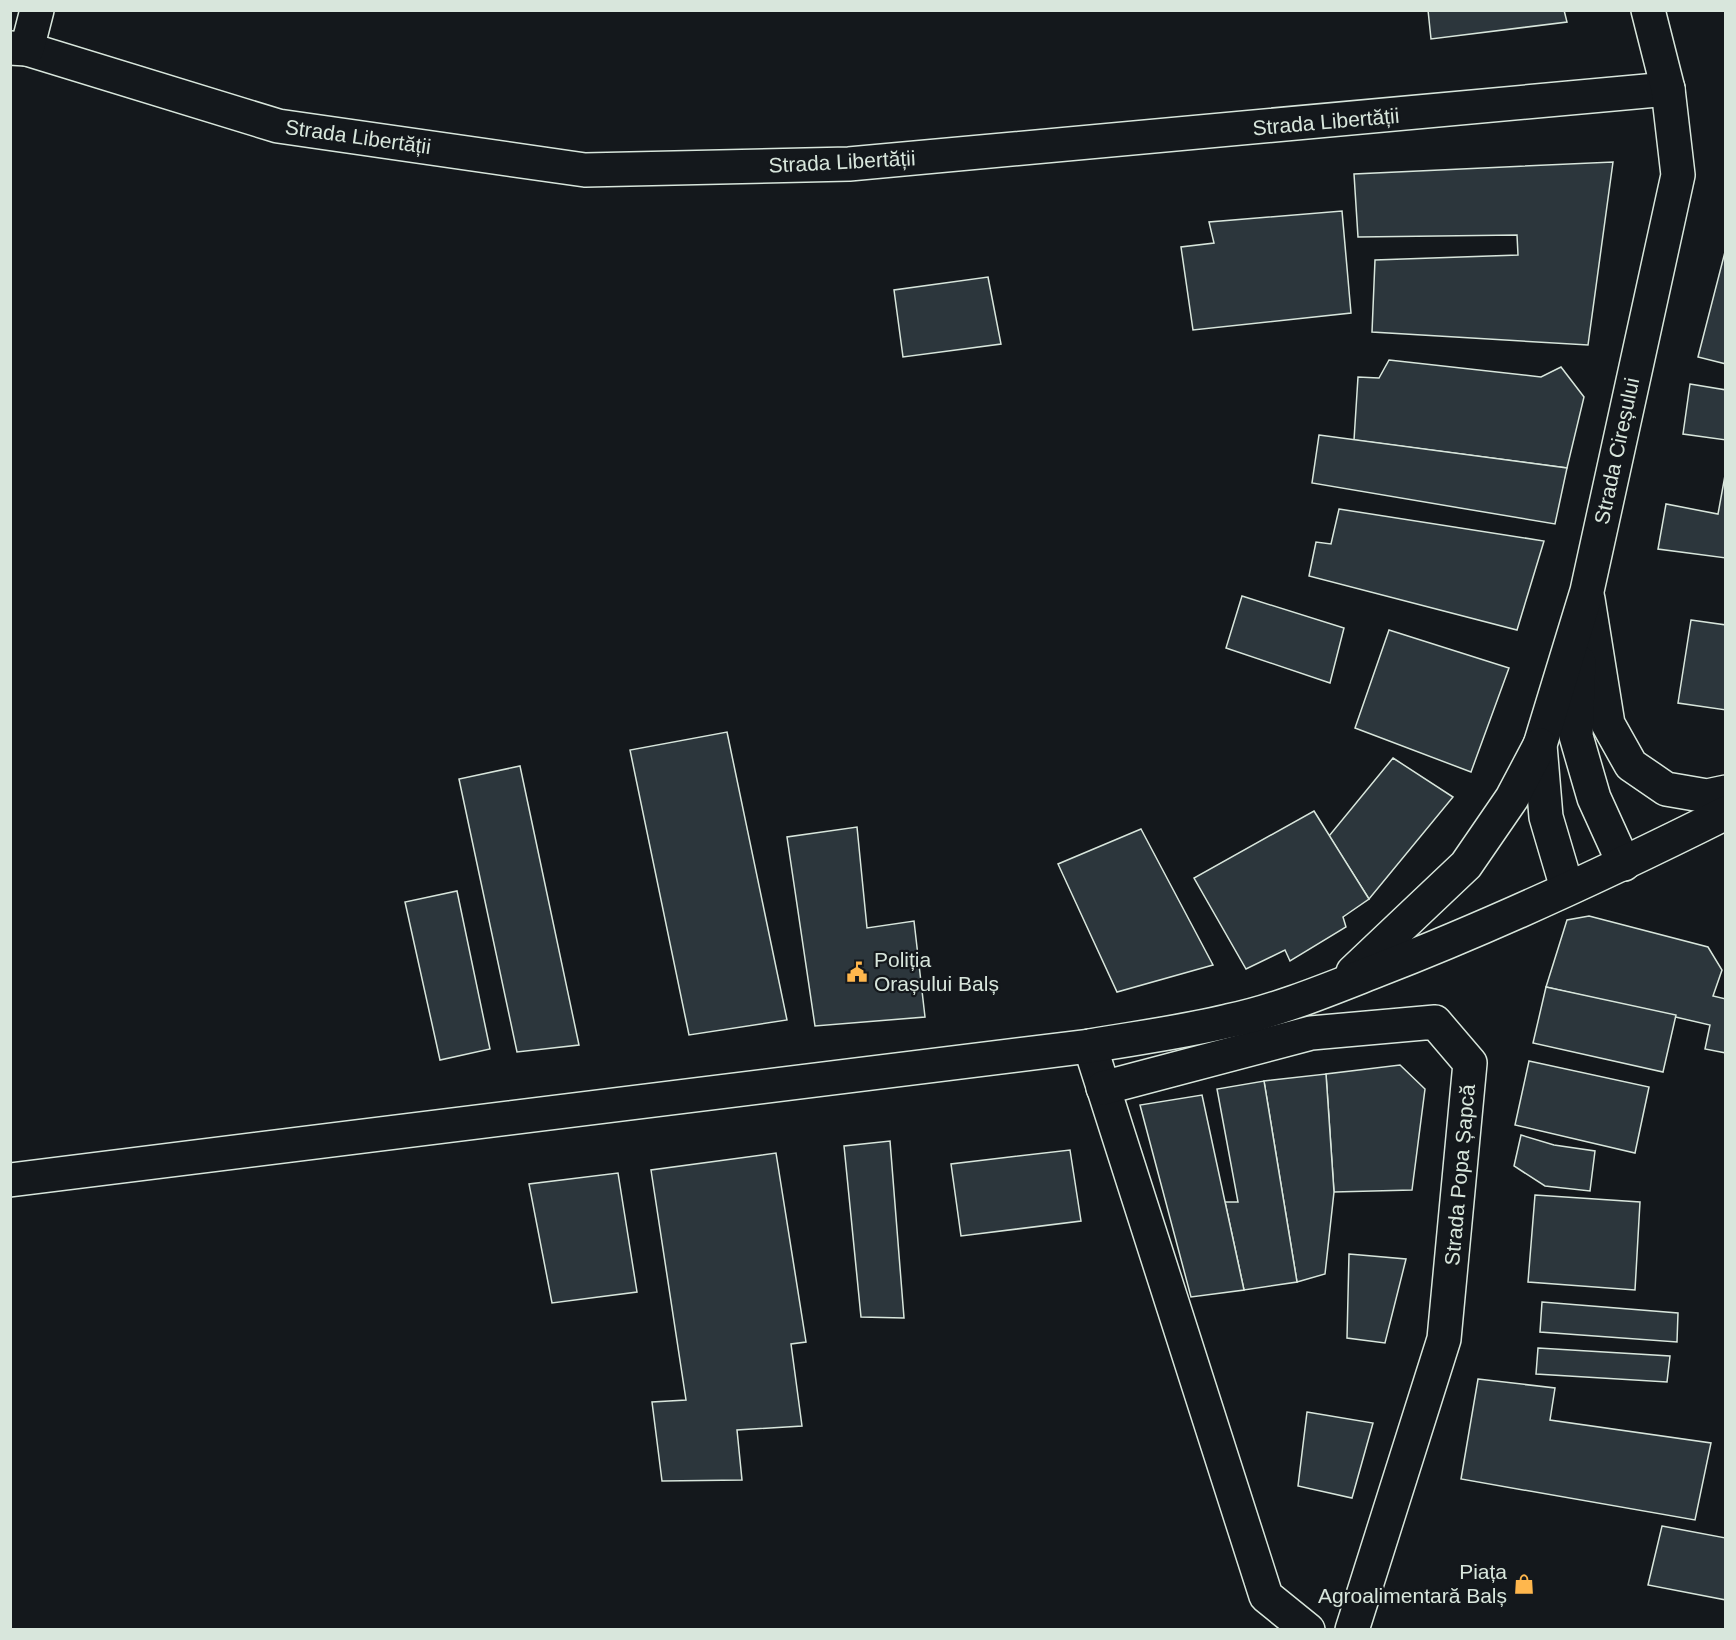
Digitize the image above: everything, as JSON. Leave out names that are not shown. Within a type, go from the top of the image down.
[{"type":"main road","points":[[19,49],[37,10]]},
{"type":"main road","name":"Strada Cireșului","points":[[1567,888],[1546,817],[1540,745],[1587,591],[1678,175],[1668,89],[1648,10]]},
{"type":"main road","name":"Strada Libertății","points":[[19,49],[278,126],[585,170],[849,164],[1668,89]]},
{"type":"main road","points":[[1587,591],[1608,724],[1631,765],[1666,789],[1707,796],[1725,792]]},
{"type":"main road","points":[[1587,591],[1576,689],[1576,736],[1594,798],[1624,864]]},
{"type":"main road","points":[[1339,985],[1412,919],[1466,865],[1512,798],[1540,745]]},
{"type":"main road","points":[[10,1179],[1090,1046],[1230,1021],[1339,985],[1483,929],[1567,888],[1624,864],[1725,813]]},
{"type":"main road","name":"Strada Popa Șapcă","points":[[1103,1088],[1311,1032],[1435,1022],[1470,1062],[1444,1339],[1352,1629]]},
{"type":"main road","points":[[1090,1046],[1266,1596],[1308,1629]]},
{"type":"building","points":[[1428,10],[1564,10],[1567,22],[1431,39]]},
{"type":"building","points":[[1613,162],[1588,345],[1372,332],[1375,260],[1518,255],[1517,235],[1358,237],[1354,174]]},
{"type":"building","points":[[1342,211],[1351,313],[1193,330],[1181,247],[1214,243],[1209,222]]},
{"type":"building","points":[[1726,248],[1726,364],[1698,357]]},
{"type":"building","points":[[988,277],[1001,344],[903,357],[894,290]]},
{"type":"building","points":[[1389,360],[1541,377],[1561,367],[1584,397],[1567,468],[1354,440],[1358,377],[1379,378]]},
{"type":"building","points":[[1690,384],[1726,390],[1726,440],[1683,434]]},
{"type":"building","points":[[1319,435],[1567,468],[1555,524],[1312,483]]},
{"type":"building","points":[[1726,470],[1726,558],[1658,549],[1666,504],[1718,514]]},
{"type":"building","points":[[1339,509],[1544,541],[1517,630],[1309,576],[1316,542],[1331,544]]},
{"type":"building","points":[[1242,596],[1344,628],[1330,683],[1226,648]]},
{"type":"building","points":[[1691,620],[1726,625],[1726,710],[1678,703]]},
{"type":"building","points":[[1389,630],[1509,668],[1471,772],[1355,728]]},
{"type":"building","points":[[727,732],[787,1020],[689,1035],[630,750]]},
{"type":"building","points":[[1393,758],[1453,797],[1369,899],[1329,836]]},
{"type":"building","points":[[520,766],[579,1045],[517,1052],[459,779]]},
{"type":"building","points":[[1314,811],[1369,899],[1343,917],[1346,927],[1290,961],[1285,950],[1246,969],[1194,878]]},
{"type":"building","points":[[857,827],[867,928],[914,921],[925,1017],[815,1026],[787,837]]},
{"type":"building","points":[[1141,829],[1213,965],[1117,992],[1058,864]]},
{"type":"building","points":[[457,891],[490,1049],[440,1060],[405,902]]},
{"type":"building","points":[[1589,916],[1708,947],[1722,970],[1713,996],[1726,999],[1726,1053],[1705,1049],[1710,1025],[1546,987],[1567,920]]},
{"type":"building","points":[[1546,987],[1676,1015],[1663,1072],[1533,1043]]},
{"type":"building","points":[[1529,1061],[1649,1087],[1635,1153],[1515,1125]]},
{"type":"building","points":[[1400,1065],[1425,1089],[1412,1190],[1334,1192],[1326,1074]]},
{"type":"building","points":[[1326,1074],[1334,1192],[1325,1274],[1297,1282],[1264,1081]]},
{"type":"building","points":[[1264,1081],[1297,1282],[1244,1290],[1225,1202],[1238,1202],[1217,1089]]},
{"type":"building","points":[[1202,1095],[1244,1290],[1191,1297],[1140,1105]]},
{"type":"building","points":[[1521,1135],[1554,1145],[1595,1151],[1590,1191],[1545,1186],[1514,1166]]},
{"type":"building","points":[[890,1141],[904,1318],[861,1317],[844,1146]]},
{"type":"building","points":[[1070,1150],[1081,1221],[961,1236],[951,1164]]},
{"type":"building","points":[[776,1153],[806,1342],[791,1344],[802,1426],[737,1430],[742,1480],[662,1481],[652,1402],[686,1400],[651,1170]]},
{"type":"building","points":[[618,1173],[637,1292],[552,1303],[529,1184]]},
{"type":"building","points":[[1535,1195],[1640,1202],[1635,1290],[1528,1282]]},
{"type":"building","points":[[1349,1254],[1406,1259],[1385,1343],[1347,1338]]},
{"type":"building","points":[[1542,1302],[1678,1313],[1677,1342],[1540,1332]]},
{"type":"building","points":[[1538,1348],[1670,1356],[1667,1382],[1536,1374]]},
{"type":"building","points":[[1478,1379],[1555,1388],[1550,1420],[1711,1443],[1695,1520],[1461,1479]]},
{"type":"building","points":[[1307,1412],[1373,1423],[1352,1498],[1298,1486]]},
{"type":"building","points":[[1662,1526],[1726,1538],[1726,1600],[1648,1585]]},
{"type":"place","name":"Poliția Orașului Balș","points":[[857,972]]},
{"type":"place","name":"Piața Agroalimentară Balș","points":[[1524,1584]]}]
